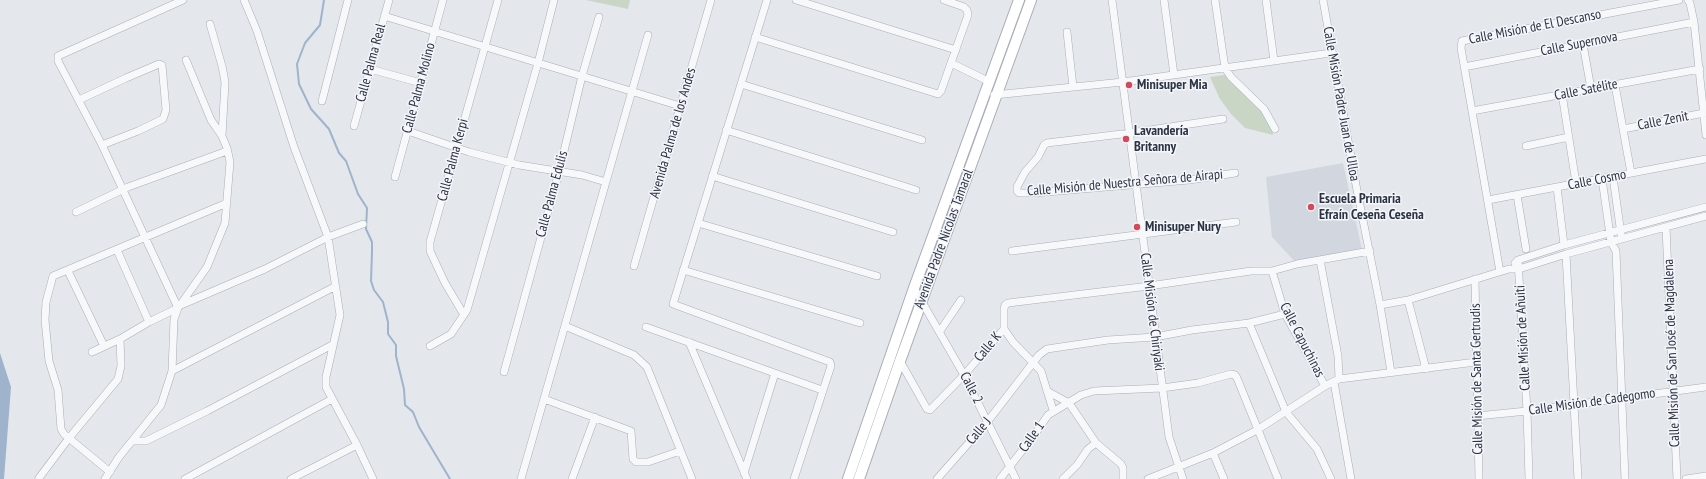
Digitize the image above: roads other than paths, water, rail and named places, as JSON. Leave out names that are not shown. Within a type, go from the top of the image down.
[{"type":"street","points":[[180,307],[144,238],[102,145],[58,61],[58,56],[183,0]]},
{"type":"street","points":[[244,0],[257,32],[294,147],[328,238],[340,315],[332,345],[325,382],[332,400],[357,445],[373,479]]},
{"type":"street","points":[[322,101],[348,0]]},
{"type":"street","name":"Calle Palma Real","points":[[354,126],[389,0]]},
{"type":"street","name":"Calle Palma Molino","points":[[395,177],[443,0]]},
{"type":"street","name":"Calle Palma Kerpi","points":[[464,315],[445,283],[430,248],[498,0]]},
{"type":"street","points":[[430,346],[451,334],[467,310],[538,63],[554,0]]},
{"type":"street","name":"Avenida Palma de los Andes","points":[[634,266],[711,0]]},
{"type":"street","points":[[767,0],[673,304],[830,362],[831,366],[794,479]]},
{"type":"street","points":[[796,0],[956,50]]},
{"type":"street","points":[[755,37],[938,94],[941,91],[968,15],[967,10],[964,7],[944,0]]},
{"type":"street","name":"Avenida Padre Nicolas Tamaral","points":[[848,479],[914,288],[1019,0]]},
{"type":"street","name":"Avenida Padre Nicolas Tamaral","points":[[859,479],[900,361],[1031,0]]},
{"type":"street","name":"Calle Misión de Chiriyaki","points":[[1112,0],[1169,438],[1183,479]]},
{"type":"street","points":[[1164,0],[1174,75]]},
{"type":"street","points":[[1215,0],[1225,68],[1231,77],[1264,109],[1275,128]]},
{"type":"street","points":[[1266,0],[1274,61]]},
{"type":"street","name":"Calle Misión Padre Juan de Ulloa","points":[[1322,0],[1380,305],[1390,372]]},
{"type":"street","name":"Calle Misión de El Descanso","points":[[1464,67],[1461,48],[1462,41],[1679,0]]},
{"type":"street","points":[[1689,0],[1694,22],[1700,69],[1706,136]]},
{"type":"street","points":[[384,16],[680,106]]},
{"type":"street","name":"Calle Palma Edulis","points":[[504,372],[559,172],[582,76],[599,17]]},
{"type":"street","name":"Calle Supernova","points":[[1464,67],[1694,22]]},
{"type":"street","points":[[210,24],[225,82],[222,136]]},
{"type":"street","points":[[1067,32],[1073,87]]},
{"type":"street","points":[[521,479],[648,35]]},
{"type":"street","points":[[1583,44],[1591,89]]},
{"type":"street","points":[[986,93],[996,96],[1123,82],[1331,53]]},
{"type":"street","points":[[105,479],[132,441],[161,405],[172,371],[174,319],[180,307],[207,267],[225,224],[230,162],[228,151],[222,136],[210,120],[186,60]]},
{"type":"street","points":[[951,63],[990,82]]},
{"type":"street","points":[[79,100],[159,64],[162,65],[166,110],[163,119],[138,131],[102,145]]},
{"type":"street","points":[[1464,67],[1500,272]]},
{"type":"street","points":[[370,69],[420,84]]},
{"type":"street","name":"Calle Satélite","points":[[1472,111],[1700,69]]},
{"type":"street","points":[[741,84],[922,140]]},
{"type":"street","points":[[1615,85],[1631,173]]},
{"type":"street","points":[[1562,94],[1576,183]]},
{"type":"street","name":"Calle Zenit","points":[[1623,129],[1704,113]]},
{"type":"street","points":[[1130,133],[1223,119]]},
{"type":"street","points":[[726,130],[916,190]]},
{"type":"street","points":[[408,131],[509,162],[606,182]]},
{"type":"street","name":"Calle Misión de Nuestra Señora de Airapi","points":[[1130,133],[1046,143],[1038,158],[1026,172],[1017,187],[1017,191],[1019,193],[1034,193],[1189,180],[1234,172]]},
{"type":"street","points":[[1526,146],[1569,137]]},
{"type":"street","points":[[76,212],[122,190],[228,151]]},
{"type":"street","name":"Calle Cosmo","points":[[1488,200],[1706,159]]},
{"type":"street","points":[[712,176],[893,232]]},
{"type":"street","points":[[1613,177],[1622,239],[1616,251]]},
{"type":"street","points":[[1602,178],[1611,242],[1616,251],[1625,479]]},
{"type":"street","points":[[1558,187],[1564,245]]},
{"type":"street","points":[[1517,195],[1526,249]]},
{"type":"street","points":[[110,472],[69,438],[61,429],[58,390],[49,361],[45,320],[46,302],[53,276],[227,203]]},
{"type":"street","points":[[1509,269],[1518,260],[1564,245],[1706,207]]},
{"type":"street","points":[[1380,305],[1408,300],[1509,269],[1519,270],[1566,254],[1706,216]]},
{"type":"street","points":[[1012,251],[1236,222]]},
{"type":"street","points":[[92,352],[180,307],[252,275],[328,238],[363,224]]},
{"type":"street","points":[[698,224],[877,276]]},
{"type":"street","name":"Calle Misión de San José de Magdalena","points":[[1666,227],[1677,479]]},
{"type":"street","points":[[117,250],[149,322]]},
{"type":"street","points":[[1149,286],[1251,271],[1272,271],[1297,264],[1370,252]]},
{"type":"street","points":[[1566,254],[1578,479]]},
{"type":"street","points":[[1320,260],[1338,356],[1337,380],[1351,479]]},
{"type":"street","name":"Calle Misión de Añuití","points":[[1518,260],[1527,411],[1528,479]]},
{"type":"street","points":[[683,270],[860,323]]},
{"type":"street","points":[[68,271],[104,346]]},
{"type":"street","name":"Calle Capuchinas","points":[[1272,271],[1285,314],[1325,386]]},
{"type":"street","name":"Calle Misión de Santa Gertrudis","points":[[1475,279],[1479,479]]},
{"type":"street","points":[[172,371],[336,286]]},
{"type":"street","name":"Calle K","points":[[900,361],[927,409],[933,408],[1004,329],[1005,305],[1008,303],[1149,286]]},
{"type":"street","name":"Calle 2","points":[[914,288],[964,375],[1016,479]]},
{"type":"street","points":[[940,331],[961,300]]},
{"type":"street","points":[[1408,300],[1426,369]]},
{"type":"street","name":"Calle J","points":[[937,479],[988,421],[1039,355],[1047,349],[1108,340],[1155,337],[1192,330],[1249,323],[1285,314]]},
{"type":"street","points":[[1249,323],[1286,412],[1317,449],[1331,479]]},
{"type":"street","points":[[565,326],[634,356],[647,367],[692,479]]},
{"type":"street","points":[[646,327],[822,390]]},
{"type":"street","points":[[1004,329],[1013,342],[1034,362],[1041,371],[1053,410]]},
{"type":"street","points":[[39,478],[69,438],[118,379],[120,366],[120,339]]},
{"type":"street","points":[[689,342],[746,476]]},
{"type":"street","points":[[132,441],[146,441],[207,411],[332,345]]},
{"type":"street","points":[[1148,479],[1178,468],[1258,430],[1325,386],[1337,380],[1476,362]]},
{"type":"street","points":[[746,476],[775,373]]},
{"type":"street","name":"Calle 1","points":[[1000,479],[1035,434],[1048,414],[1081,395],[1094,391],[1162,388],[1198,383],[1231,374],[1235,375],[1258,430]]},
{"type":"street","name":"Calle Misión de Cadegomo","points":[[1477,416],[1575,405],[1706,387]]},
{"type":"street","points":[[1047,391],[1069,403],[1096,444],[1121,464],[1123,468],[1123,479]]},
{"type":"street","points":[[544,399],[631,431],[633,459],[636,462],[648,462],[680,451]]},
{"type":"street","points":[[185,479],[332,400]]},
{"type":"street","points":[[572,479],[595,417]]},
{"type":"street","points":[[1258,430],[1278,479]]},
{"type":"street","points":[[1063,479],[1077,465],[1088,449],[1096,444]]},
{"type":"street","points":[[291,479],[357,445]]},
{"type":"street","points":[[1213,452],[1224,479]]},
{"type":"street","points":[[1686,479],[1706,476]]},
{"type":"water","points":[[0,353],[11,387],[4,479],[0,479]]},
{"type":"waterway","points":[[324,0],[320,25],[305,43],[297,64],[299,84],[311,109],[329,129],[339,153],[346,161],[358,194],[367,208],[366,229],[372,242],[371,281],[374,290],[383,302],[388,322],[388,334],[396,345],[396,356],[404,389],[405,405],[413,412],[419,427],[450,479]]},
{"type":"place","name":"Minisuper Mia","points":[[1129,85]]},
{"type":"place","name":"Lavandería Britanny","points":[[1126,139]]},
{"type":"place","name":"Escuela Primaria Efraín Ceseña Ceseña","points":[[1311,207]]},
{"type":"place","name":"Minisuper Nury","points":[[1137,227]]}]
